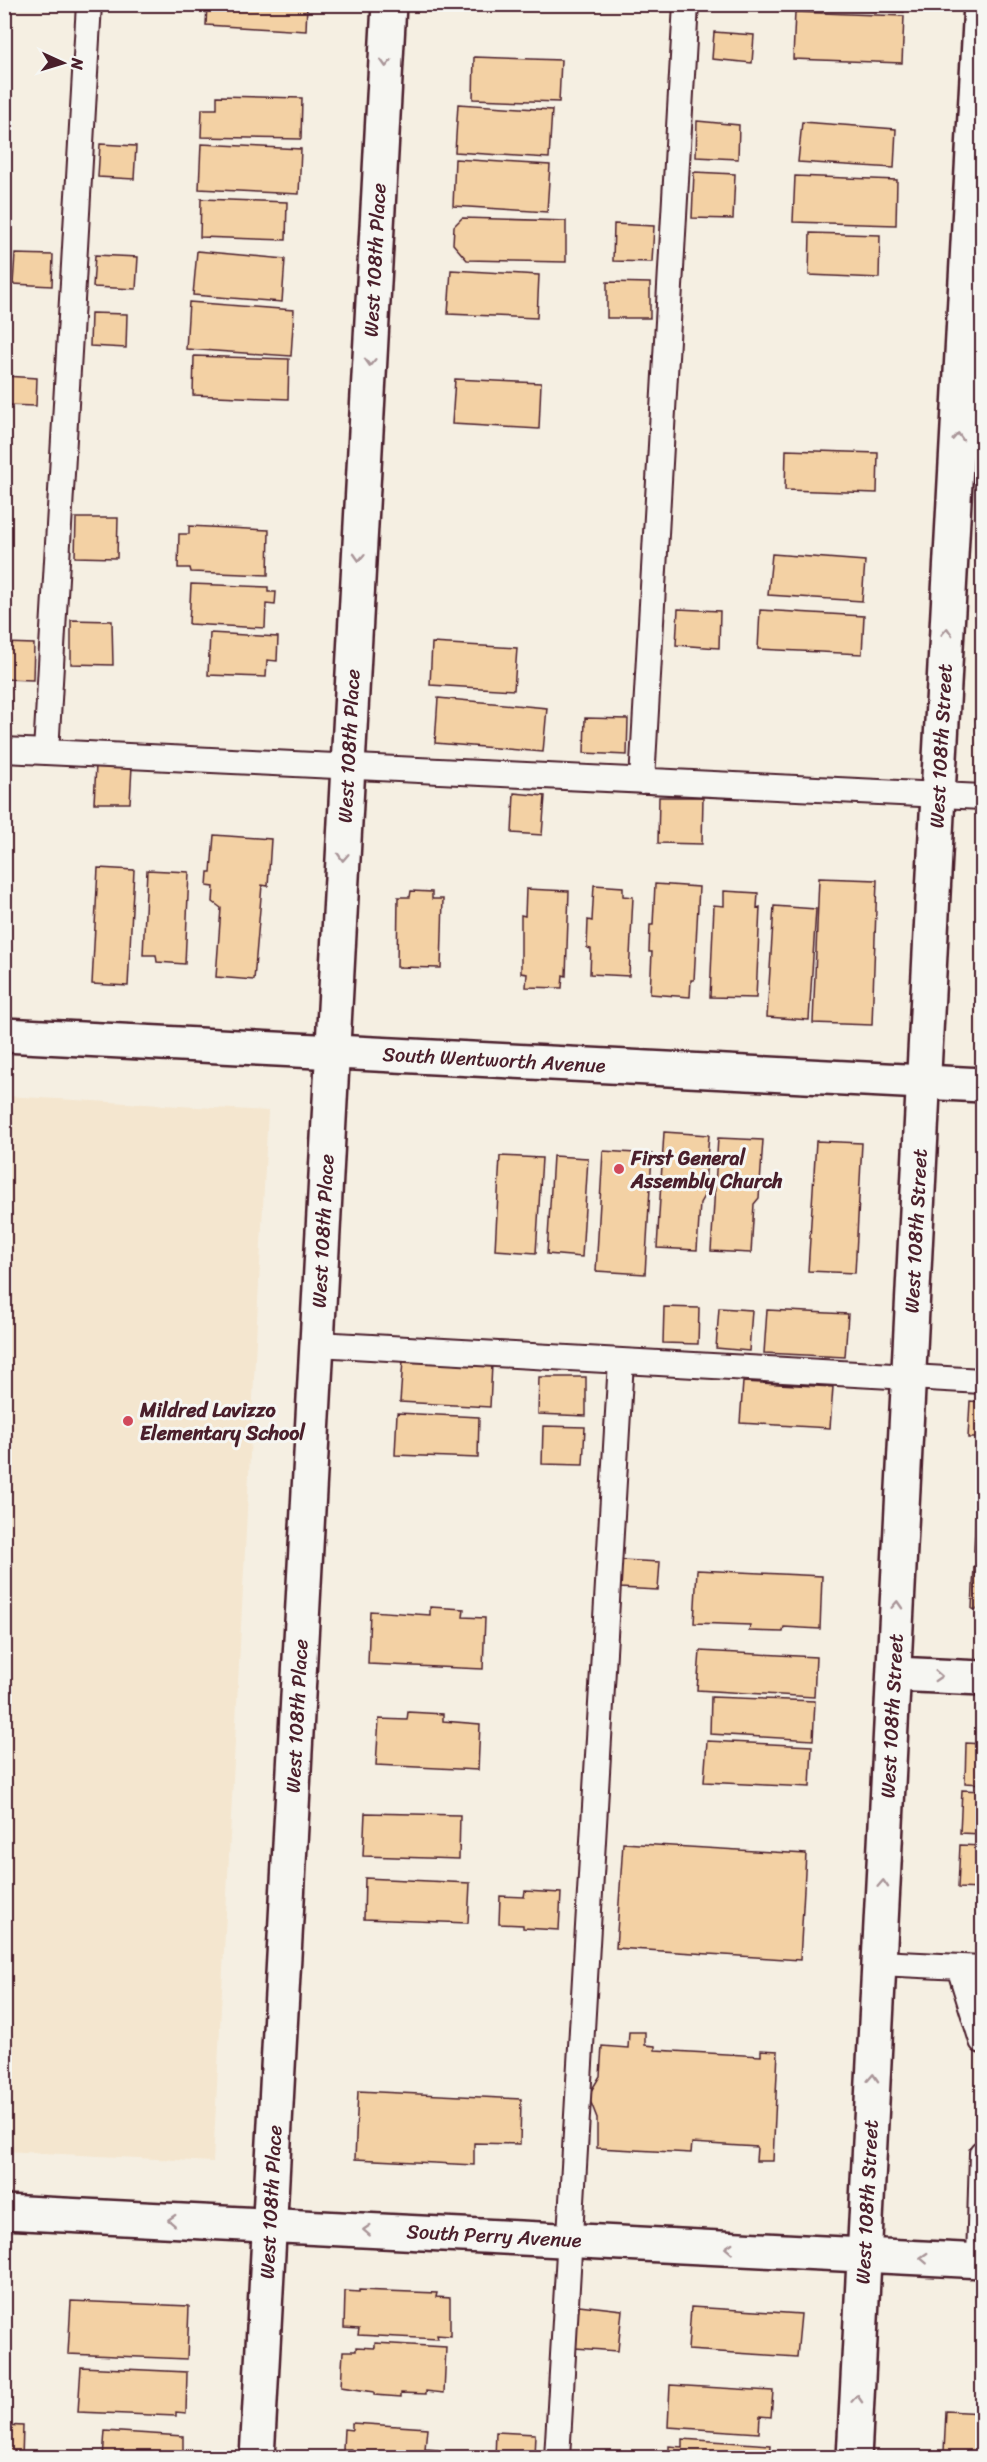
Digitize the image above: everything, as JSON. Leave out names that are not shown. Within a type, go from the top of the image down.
[{"type":"street","name":"West 108th Place","points":[[257,2457],[389,4]]},
{"type":"street","name":"West 108th Street","points":[[854,2457],[938,795],[981,4]]},
{"type":"street","name":"South Wentworth Avenue","points":[[4,1035],[982,1085]]},
{"type":"street","points":[[894,1674],[982,1678]]},
{"type":"street","name":"South Perry Avenue","points":[[4,2212],[981,2261]]},
{"type":"lane","points":[[46,752],[89,4]]},
{"type":"lane","points":[[642,781],[686,4]]},
{"type":"lane","points":[[4,750],[982,797]]},
{"type":"lane","points":[[317,1344],[982,1381]]},
{"type":"lane","points":[[557,2457],[621,1361]]},
{"type":"lane","points":[[879,1963],[971,1967],[982,2041]]},
{"type":"lane","points":[[981,2261],[982,2153]]},
{"type":"shaded area","name":"Mildred Lavizzo Elementary School","points":[[5,1096],[268,1111],[213,2162],[5,2151]]},
{"type":"building","points":[[207,4],[307,4],[306,31],[206,25]]},
{"type":"building","points":[[803,4],[904,4],[904,12],[803,7]]},
{"type":"building","points":[[795,12],[904,16],[902,63],[793,59]]},
{"type":"building","points":[[714,32],[754,35],[752,63],[712,59]]},
{"type":"building","points":[[474,57],[561,60],[559,102],[473,99]]},
{"type":"building","points":[[217,96],[302,98],[301,139],[201,137],[202,109],[217,109]]},
{"type":"building","points":[[458,104],[552,110],[549,158],[455,152]]},
{"type":"building","points":[[697,121],[739,125],[738,159],[696,157]]},
{"type":"building","points":[[802,122],[896,129],[894,168],[798,162]]},
{"type":"building","points":[[100,144],[136,146],[134,179],[98,177]]},
{"type":"building","points":[[201,144],[301,149],[299,194],[199,189]]},
{"type":"building","points":[[455,159],[550,165],[547,212],[453,206]]},
{"type":"building","points":[[694,172],[735,174],[733,219],[692,218]]},
{"type":"building","points":[[795,176],[897,180],[896,225],[793,222]]},
{"type":"building","points":[[201,199],[287,202],[286,240],[200,237]]},
{"type":"building","points":[[462,218],[566,221],[566,262],[467,260],[453,244],[454,226]]},
{"type":"building","points":[[614,224],[654,226],[652,262],[613,261]]},
{"type":"building","points":[[810,233],[880,235],[879,278],[809,275]]},
{"type":"building","points":[[197,251],[285,259],[282,302],[193,295]]},
{"type":"building","points":[[15,254],[53,255],[52,286],[13,284]]},
{"type":"building","points":[[95,255],[138,257],[136,289],[93,287]]},
{"type":"building","points":[[451,270],[539,275],[537,318],[448,314]]},
{"type":"building","points":[[607,282],[650,283],[650,318],[607,318]]},
{"type":"building","points":[[189,302],[294,310],[291,356],[186,349]]},
{"type":"building","points":[[91,313],[127,314],[126,348],[90,346]]},
{"type":"building","points":[[194,356],[289,359],[288,399],[193,395]]},
{"type":"building","points":[[4,376],[37,378],[36,406],[4,405]]},
{"type":"building","points":[[455,379],[541,383],[539,429],[452,424]]},
{"type":"building","points":[[786,450],[878,453],[877,493],[785,490]]},
{"type":"building","points":[[76,518],[118,518],[117,558],[75,557]]},
{"type":"building","points":[[189,526],[269,530],[268,575],[191,572],[190,568],[178,568],[179,534],[189,534]]},
{"type":"building","points":[[772,554],[865,561],[862,601],[768,595]]},
{"type":"building","points":[[191,584],[268,587],[268,592],[276,592],[275,605],[266,604],[265,628],[189,624]]},
{"type":"building","points":[[678,609],[720,611],[719,648],[676,645]]},
{"type":"building","points":[[760,610],[864,616],[862,654],[758,649]]},
{"type":"building","points":[[71,620],[112,621],[113,665],[71,664]]},
{"type":"building","points":[[210,633],[278,637],[277,661],[267,660],[266,677],[208,675]]},
{"type":"building","points":[[4,643],[34,644],[33,680],[4,679]]},
{"type":"building","points":[[432,643],[517,648],[514,690],[430,685]]},
{"type":"building","points":[[438,698],[547,708],[543,752],[435,743]]},
{"type":"building","points":[[585,718],[628,719],[627,755],[584,753]]},
{"type":"building","points":[[96,765],[132,766],[130,803],[94,803]]},
{"type":"building","points":[[514,793],[545,796],[542,835],[512,833]]},
{"type":"building","points":[[659,797],[703,797],[702,844],[658,843]]},
{"type":"building","points":[[214,835],[271,839],[268,886],[262,885],[254,980],[216,977],[221,908],[213,902],[214,887],[207,886],[208,872],[211,872]]},
{"type":"building","points":[[98,868],[134,870],[128,986],[92,984]]},
{"type":"building","points":[[147,870],[189,872],[185,964],[157,962],[156,955],[143,955]]},
{"type":"building","points":[[819,878],[877,880],[872,1025],[813,1023]]},
{"type":"building","points":[[655,884],[699,887],[694,980],[691,980],[690,997],[650,994],[652,952],[649,952],[650,925],[653,925]]},
{"type":"building","points":[[594,885],[623,887],[623,896],[633,897],[629,976],[590,974],[591,949],[587,948],[588,920],[592,921]]},
{"type":"building","points":[[526,889],[569,891],[566,976],[563,975],[562,988],[526,987],[527,974],[521,973],[521,915],[525,916]]},
{"type":"building","points":[[411,891],[432,892],[432,899],[443,899],[441,968],[397,967],[398,897],[410,897]]},
{"type":"building","points":[[724,891],[758,893],[757,908],[760,907],[756,998],[710,997],[714,905],[724,906]]},
{"type":"building","points":[[774,906],[816,909],[809,1020],[767,1017]]},
{"type":"building","points":[[664,1132],[709,1135],[704,1196],[700,1203],[697,1250],[657,1248]]},
{"type":"building","points":[[718,1138],[763,1140],[759,1198],[754,1204],[751,1253],[711,1251]]},
{"type":"building","points":[[816,1141],[862,1143],[855,1273],[808,1271]]},
{"type":"building","points":[[603,1151],[652,1154],[645,1274],[596,1271]]},
{"type":"building","points":[[500,1156],[542,1158],[536,1253],[495,1250]]},
{"type":"building","points":[[553,1156],[588,1158],[582,1257],[547,1254]]},
{"type":"building","points":[[664,1307],[699,1308],[698,1344],[663,1343]]},
{"type":"building","points":[[719,1308],[752,1310],[749,1351],[716,1348]]},
{"type":"building","points":[[767,1310],[848,1314],[845,1357],[764,1353]]},
{"type":"building","points":[[403,1360],[492,1364],[490,1407],[400,1402]]},
{"type":"building","points":[[539,1377],[586,1377],[586,1416],[538,1414]]},
{"type":"building","points":[[743,1382],[833,1387],[830,1428],[740,1423]]},
{"type":"building","points":[[970,1401],[982,1402],[982,1441],[981,1438],[968,1438]]},
{"type":"building","points":[[397,1413],[479,1417],[478,1458],[395,1455]]},
{"type":"building","points":[[543,1426],[585,1427],[583,1465],[542,1464]]},
{"type":"building","points":[[976,1506],[982,1506],[982,1551],[974,1551]]},
{"type":"building","points":[[621,1560],[660,1562],[658,1590],[619,1588]]},
{"type":"building","points":[[974,1566],[982,1567],[982,1610],[972,1609]]},
{"type":"building","points":[[697,1570],[822,1576],[820,1629],[784,1627],[783,1632],[749,1631],[750,1625],[694,1623]]},
{"type":"building","points":[[430,1607],[464,1609],[463,1617],[485,1618],[483,1669],[368,1664],[370,1611],[430,1615]]},
{"type":"building","points":[[700,1651],[816,1657],[814,1697],[697,1690]]},
{"type":"building","points":[[711,1697],[815,1701],[813,1740],[710,1734]]},
{"type":"building","points":[[408,1712],[443,1714],[443,1721],[480,1724],[478,1770],[376,1765],[379,1719],[407,1720]]},
{"type":"building","points":[[707,1741],[812,1746],[810,1787],[704,1782]]},
{"type":"building","points":[[966,1743],[982,1744],[982,1784],[965,1783]]},
{"type":"building","points":[[962,1790],[982,1791],[982,1834],[960,1833]]},
{"type":"building","points":[[365,1813],[460,1815],[459,1859],[363,1856]]},
{"type":"building","points":[[623,1843],[806,1854],[800,1960],[616,1948]]},
{"type":"building","points":[[960,1845],[982,1846],[982,1889],[958,1888]]},
{"type":"building","points":[[365,1878],[470,1883],[468,1923],[364,1919]]},
{"type":"building","points":[[525,1891],[561,1893],[559,1930],[499,1924],[500,1896],[524,1897]]},
{"type":"building","points":[[629,2032],[645,2032],[645,2045],[655,2046],[655,2050],[761,2056],[761,2050],[778,2051],[773,2161],[756,2161],[757,2147],[692,2143],[691,2153],[597,2148],[597,2118],[590,2100],[591,2091],[600,2076],[602,2046],[628,2048]]},
{"type":"building","points":[[358,2091],[521,2099],[520,2144],[474,2143],[474,2165],[355,2159]]},
{"type":"building","points":[[359,2290],[437,2293],[436,2297],[450,2298],[450,2336],[437,2335],[438,2339],[358,2335],[359,2329],[344,2328],[345,2291],[359,2292]]},
{"type":"building","points":[[71,2301],[189,2306],[187,2359],[68,2354]]},
{"type":"building","points":[[579,2305],[622,2310],[618,2351],[575,2348]]},
{"type":"building","points":[[691,2307],[801,2314],[797,2357],[688,2350]]},
{"type":"building","points":[[375,2343],[446,2347],[444,2393],[426,2391],[426,2394],[401,2393],[401,2397],[374,2395],[374,2392],[341,2387],[343,2351],[356,2351],[356,2347],[375,2348]]},
{"type":"building","points":[[81,2367],[187,2372],[186,2413],[176,2412],[176,2416],[78,2412]]},
{"type":"building","points":[[670,2385],[773,2391],[771,2417],[760,2416],[759,2433],[668,2427]]},
{"type":"building","points":[[946,2411],[982,2413],[982,2453],[944,2452]]},
{"type":"building","points":[[352,2423],[427,2428],[425,2449],[438,2450],[437,2458],[351,2458],[351,2449],[343,2449],[344,2429],[352,2430]]},
{"type":"building","points":[[4,2425],[23,2426],[22,2458],[4,2458]]},
{"type":"building","points":[[105,2431],[183,2436],[183,2458],[103,2458]]},
{"type":"building","points":[[496,2432],[535,2434],[534,2458],[495,2458]]},
{"type":"building","points":[[682,2439],[771,2445],[770,2458],[669,2458],[669,2446],[682,2447]]},
{"type":"place","name":"First General Assembly Church","points":[[619,1169]]},
{"type":"place","name":"Mildred Lavizzo Elementary School","points":[[128,1421]]}]
